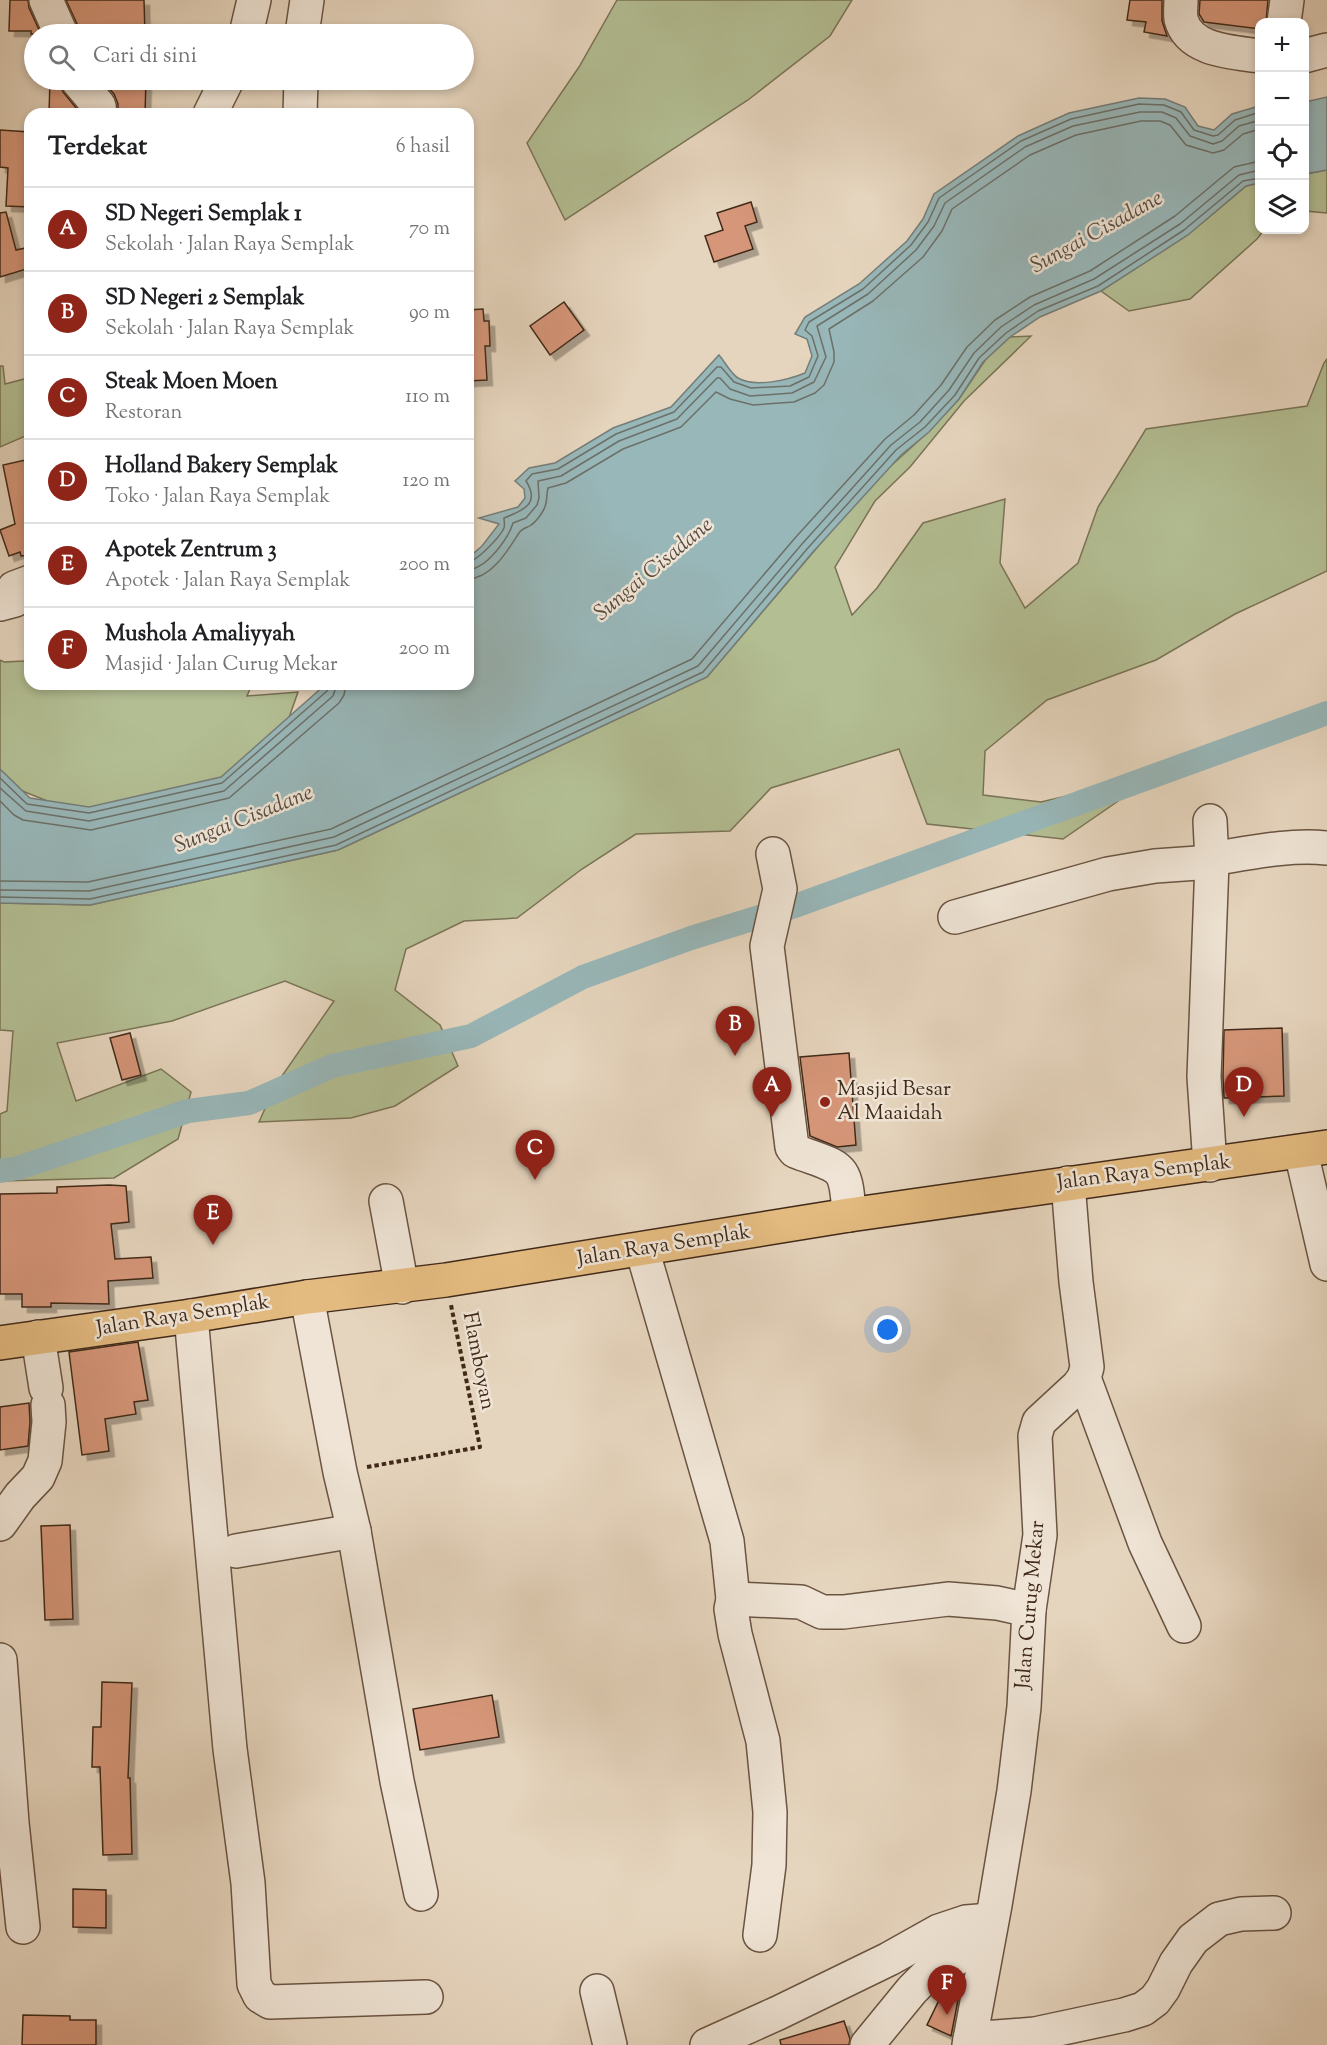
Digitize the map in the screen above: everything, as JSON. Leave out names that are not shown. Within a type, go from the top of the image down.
[{"type":"main road","name":"Jalan Raya Semplak","points":[[0,1343],[307,1297],[402,1287],[849,1215],[1068,1182],[1210,1165],[1314,1149]]},
{"type":"street","points":[[46,0],[57,24]]},
{"type":"street","points":[[248,24],[254,0]]},
{"type":"street","points":[[303,24],[307,0]]},
{"type":"street","points":[[1181,0],[1180,16],[1190,35],[1214,48],[1255,55]]},
{"type":"street","points":[[1285,18],[1287,0]]},
{"type":"street","points":[[1309,55],[1327,50]]},
{"type":"street","points":[[85,90],[99,108]]},
{"type":"street","points":[[213,108],[222,90]]},
{"type":"street","points":[[300,108],[301,90]]},
{"type":"street","points":[[0,604],[15,600],[14,588],[24,584]]},
{"type":"street","points":[[1210,820],[1212,861],[1204,1077],[1210,1165]]},
{"type":"street","points":[[955,917],[1108,874],[1155,866],[1212,861],[1276,850],[1311,846],[1327,848]]},
{"type":"street","points":[[773,854],[780,889],[767,946],[792,1146],[795,1151],[837,1167],[848,1187],[849,1215]]},
{"type":"street","points":[[1314,1149],[1327,1264]]},
{"type":"street","points":[[1068,1182],[1076,1282],[1087,1367],[1084,1378],[1144,1543],[1184,1626]]},
{"type":"street","points":[[386,1201],[402,1287]]},
{"type":"street","points":[[642,1249],[727,1541],[733,1599],[731,1609],[735,1634],[763,1741],[770,1812],[769,1865],[760,1935]]},
{"type":"street","points":[[307,1297],[339,1472],[354,1531],[397,1781],[421,1894]]},
{"type":"street","points":[[191,1316],[230,1749],[248,1883],[254,1984],[260,1996],[270,2002],[426,1997]]},
{"type":"street","points":[[0,1524],[20,1496],[38,1478],[45,1461],[49,1422],[38,1337]]},
{"type":"street","name":"Jalan Curug Mekar","points":[[969,2042],[1014,1791],[1023,1707],[1029,1610],[1040,1534],[1035,1436],[1039,1422],[1084,1378]]},
{"type":"street","points":[[236,1551],[354,1531]]},
{"type":"street","points":[[733,1599],[801,1602],[822,1612],[843,1612],[948,1599],[997,1603],[1029,1610]]},
{"type":"street","points":[[0,1660],[8,1862],[23,1927]]},
{"type":"street","points":[[969,2042],[1035,2034],[1143,2009],[1155,2000],[1163,1989],[1176,1963],[1193,1939],[1219,1919],[1241,1914],[1274,1914]]},
{"type":"street","points":[[707,2045],[889,1959],[939,1931],[966,1922],[989,1931]]},
{"type":"street","points":[[867,2045],[928,1974],[989,1931]]},
{"type":"street","points":[[597,1991],[610,2045]]},
{"type":"path","name":"Flamboyan","points":[[339,1472],[480,1447],[446,1280]]},
{"type":"green space","points":[[617,0],[852,0],[830,36],[748,100],[565,220],[527,143],[579,67]]},
{"type":"green space","points":[[1327,170],[1327,213],[1309,211],[1309,173]]},
{"type":"green space","points":[[1255,184],[1255,234],[1261,234],[1190,299],[1129,311],[1101,291],[1202,223],[1246,186]]},
{"type":"green space","points":[[1031,336],[964,401],[910,467],[875,501],[835,567],[852,615],[877,588],[923,523],[1005,499],[1000,563],[1025,608],[1078,563],[1098,507],[1146,429],[1307,406],[1327,359],[1327,571],[1235,614],[1156,660],[1047,700],[985,751],[983,795],[1041,802],[1156,775],[1063,839],[927,824],[899,749],[771,788],[730,831],[636,834],[582,869],[517,918],[464,921],[406,949],[395,990],[440,1025],[458,1066],[395,1106],[351,1118],[259,1122],[275,1086],[334,1001],[285,981],[172,1021],[57,1043],[76,1101],[161,1069],[191,1092],[178,1139],[114,1178],[0,1181],[0,1114],[7,1111],[13,1031],[0,1030],[0,903],[90,905],[338,850],[707,677],[883,473],[925,435],[959,399],[986,359],[1010,337]]},
{"type":"green space","points":[[0,366],[3,366],[5,384],[24,379],[24,437],[0,447]]},
{"type":"green space","points":[[0,660],[4,662],[24,661],[24,690],[250,690],[247,696],[298,692],[268,777],[92,819],[0,782]]},
{"type":"water","points":[[1327,97],[1327,170],[1309,173],[1309,126],[1309,101]]},
{"type":"water","name":"Sungai Cisadane","points":[[1139,98],[1165,99],[1185,107],[1198,126],[1214,130],[1232,114],[1255,107],[1255,184],[1246,186],[1188,235],[1101,291],[1040,317],[1010,337],[983,362],[959,399],[929,432],[901,455],[812,553],[707,677],[338,850],[90,905],[0,903],[0,769],[30,798],[89,807],[221,777],[319,690],[474,690],[474,553],[499,524],[479,518],[518,507],[525,498],[524,489],[515,481],[529,468],[555,463],[613,428],[671,407],[719,355],[733,374],[745,381],[772,382],[805,373],[812,356],[807,339],[795,334],[805,317],[859,284],[907,241],[923,219],[934,194],[1018,136],[1069,113]]},
{"type":"building","points":[[10,0],[28,0],[36,24],[24,24],[24,31],[9,31]]},
{"type":"building","points":[[66,0],[144,0],[145,24],[77,24]]},
{"type":"building","points":[[1130,0],[1162,0],[1162,21],[1167,36],[1144,32],[1146,22],[1127,20]]},
{"type":"building","points":[[1200,0],[1268,0],[1266,18],[1255,18],[1255,28],[1204,22],[1199,14]]},
{"type":"building","points":[[50,90],[62,90],[76,108],[49,108]]},
{"type":"building","points":[[110,90],[146,90],[145,108],[118,108],[114,94]]},
{"type":"building","points":[[0,130],[24,132],[24,207],[6,206],[8,168],[0,167]]},
{"type":"building","points":[[751,202],[757,222],[745,226],[753,249],[714,262],[705,236],[723,230],[717,213]]},
{"type":"building","points":[[6,212],[16,250],[24,248],[24,270],[0,277],[0,213]]},
{"type":"building","points":[[564,302],[584,330],[550,355],[530,326]]},
{"type":"building","points":[[483,309],[484,321],[489,321],[490,346],[485,346],[487,380],[474,381],[474,310]]},
{"type":"building","points":[[24,460],[24,556],[21,556],[20,552],[9,556],[0,530],[15,524],[3,465]]},
{"type":"building","points":[[1282,1028],[1284,1096],[1224,1098],[1224,1030]]},
{"type":"building","points":[[130,1033],[141,1075],[122,1080],[110,1038]]},
{"type":"building","name":"Masjid Besar Al Maaidah","points":[[849,1053],[856,1145],[837,1147],[810,1136],[800,1057]]},
{"type":"building","points":[[126,1186],[129,1222],[111,1224],[115,1259],[151,1257],[153,1278],[108,1281],[109,1304],[51,1303],[51,1307],[22,1307],[22,1294],[0,1294],[0,1194],[57,1193],[57,1187]]},
{"type":"building","points":[[138,1342],[148,1400],[134,1402],[136,1414],[105,1419],[109,1451],[82,1455],[69,1352]]},
{"type":"building","points":[[29,1403],[28,1446],[0,1450],[0,1407]]},
{"type":"building","points":[[70,1525],[73,1619],[45,1620],[41,1526]]},
{"type":"building","points":[[102,1682],[132,1683],[128,1778],[130,1778],[132,1854],[103,1855],[100,1767],[92,1767],[93,1727],[101,1727]]},
{"type":"building","points":[[492,1695],[499,1737],[420,1750],[413,1709]]},
{"type":"building","points":[[73,1889],[106,1890],[106,1928],[73,1927]]},
{"type":"building","points":[[943,1992],[958,2000],[951,2036],[927,2025]]},
{"type":"building","points":[[23,2015],[70,2016],[70,2020],[96,2020],[96,2045],[22,2045]]},
{"type":"building","points":[[844,2021],[850,2039],[849,2045],[781,2045],[780,2040]]},
{"type":"waterway","points":[[0,1171],[18,1168],[188,1111],[249,1103],[332,1066],[471,1036],[583,977],[691,938],[795,906],[1327,713]]},
{"type":"place","name":"SD Negeri 2 Semplak","points":[[735,1056]]},
{"type":"place","name":"Masjid Besar Al Maaidah","points":[[825,1102]]},
{"type":"place","name":"SD Negeri Semplak 1","points":[[772,1117]]},
{"type":"place","name":"Holland Bakery Semplak","points":[[1244,1117]]},
{"type":"place","name":"Steak Moen Moen","points":[[535,1180]]},
{"type":"place","name":"Apotek Zentrum 3","points":[[213,1245]]},
{"type":"place","name":"Mushola Amaliyyah","points":[[947,2015]]}]
